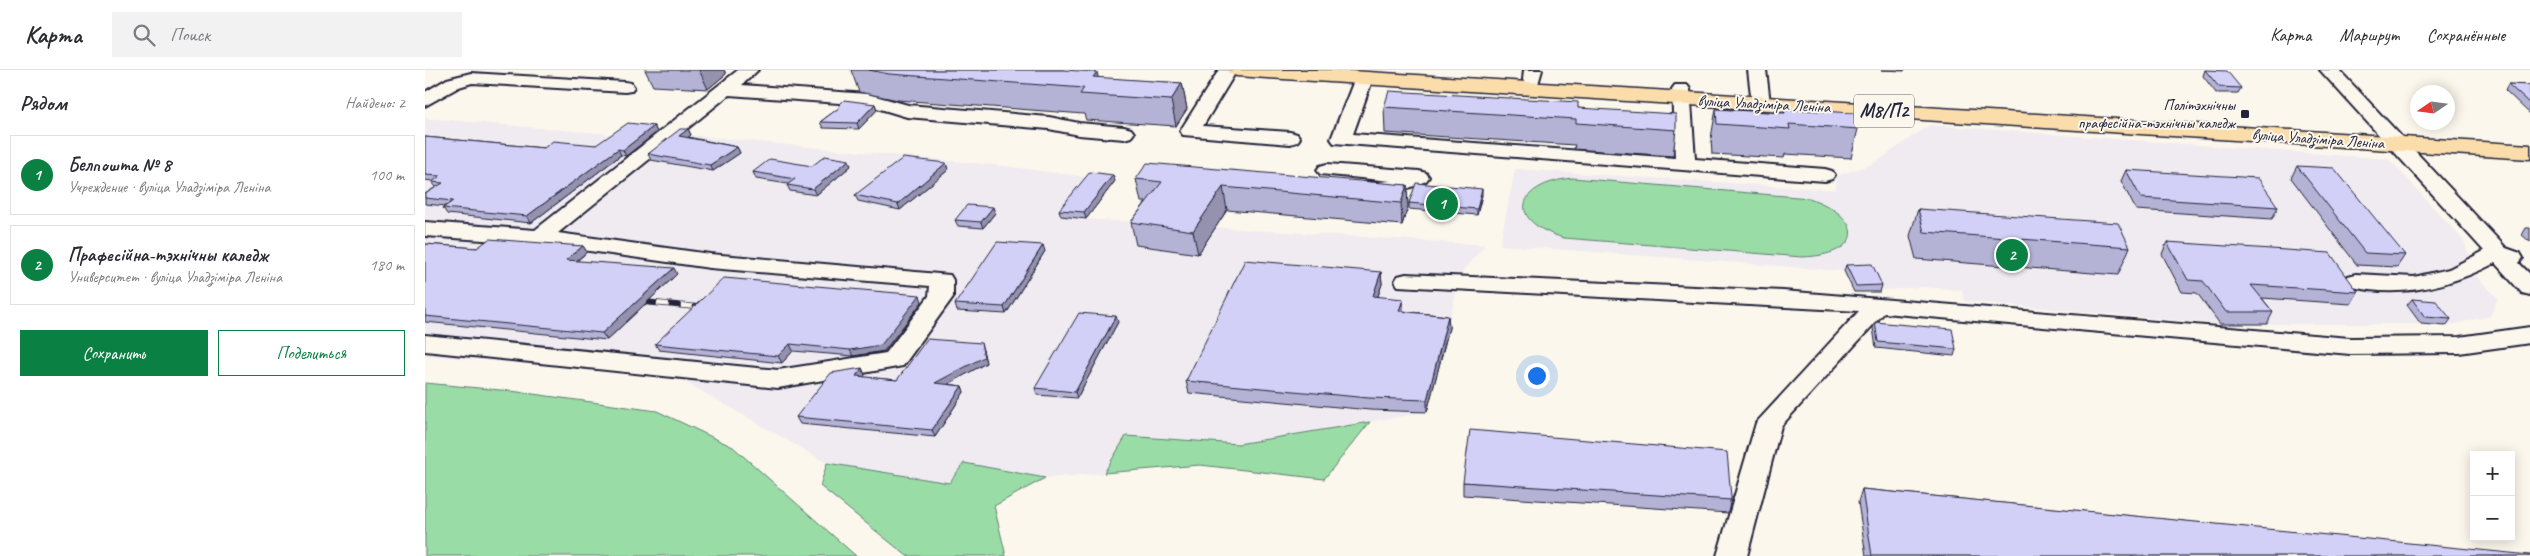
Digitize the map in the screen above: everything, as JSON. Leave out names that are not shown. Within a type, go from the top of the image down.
[{"type":"main road","name":"вуліца Уладзіміра Леніна","points":[[1237,70],[1365,74],[1532,75],[1681,94]]},
{"type":"main road","name":"вуліца Уладзіміра Леніна","points":[[1365,74],[2392,139],[2530,152]]},
{"type":"main road","name":"вуліца Уладзіміра Леніна","points":[[2392,139],[2530,143]]},
{"type":"lane","points":[[540,237],[749,70]]},
{"type":"lane","points":[[1227,70],[1190,131],[1290,138]]},
{"type":"lane","points":[[1757,70],[1761,98]]},
{"type":"lane","points":[[2329,70],[2530,288]]},
{"type":"lane","points":[[1318,178],[1341,139],[1365,74]]},
{"type":"lane","points":[[425,100],[453,82],[471,78],[625,88]]},
{"type":"lane","points":[[726,89],[868,100],[907,111],[1049,123],[1079,129],[1124,133]]},
{"type":"lane","points":[[1681,94],[1685,165]]},
{"type":"lane","points":[[1341,139],[1825,175]]},
{"type":"lane","points":[[425,228],[540,237],[710,261],[943,280],[941,297],[894,360],[778,379],[425,343]]},
{"type":"lane","points":[[2498,252],[2530,266]]},
{"type":"lane","points":[[2356,281],[2414,284],[2456,274],[2498,252]]},
{"type":"lane","points":[[1406,281],[1878,305],[2080,325],[2337,345],[2408,347],[2499,342],[2530,335]]},
{"type":"lane","points":[[1732,556],[1769,423],[1878,305]]},
{"type":"shaded area","points":[[425,118],[644,137],[678,134],[1004,166],[1115,181],[1086,219],[1485,245],[1461,273],[1427,412],[1238,444],[1126,436],[1104,473],[1045,478],[965,464],[949,484],[827,463],[682,380],[631,373],[425,355]]},
{"type":"shaded area","points":[[1929,125],[2389,159],[2464,241],[2477,277],[2498,298],[2490,316],[2446,326],[2421,324],[2220,324],[1964,301],[1962,290],[1923,287],[1854,292],[1844,271],[1500,245],[1515,169],[1836,190],[1836,176],[1875,163]]},
{"type":"green space","points":[[1572,178],[1809,198],[1828,206],[1841,215],[1848,225],[1850,234],[1847,243],[1838,250],[1823,255],[1802,257],[1564,238],[1545,231],[1532,222],[1526,213],[1525,204],[1529,195],[1539,188],[1553,182]]},
{"type":"green space","points":[[425,383],[511,391],[657,411],[733,447],[856,556],[425,556]]},
{"type":"green space","points":[[1370,422],[1324,479],[1200,465],[1104,473],[1126,436],[1238,444]]},
{"type":"green space","points":[[827,463],[949,483],[964,463],[1045,478],[994,506],[1006,556],[907,556],[820,486]]},
{"type":"building","points":[[869,70],[1063,70],[1097,72],[1093,77],[1182,83],[1171,100],[1080,94],[1084,88],[889,74]]},
{"type":"building","points":[[2205,70],[2227,71],[2241,88],[2219,87]]},
{"type":"building","points":[[2508,84],[2530,85],[2530,104]]},
{"type":"building","points":[[1389,91],[1578,102],[1578,108],[1676,114],[1676,130],[1576,123],[1576,119],[1384,107]]},
{"type":"building","points":[[844,100],[875,104],[857,123],[820,122],[840,107],[839,105]]},
{"type":"building","points":[[1716,109],[1785,113],[1784,109],[1854,113],[1858,129],[1789,124],[1790,129],[1717,124]]},
{"type":"building","points":[[628,123],[654,126],[623,150],[618,149],[527,216],[443,208],[453,201],[425,198],[425,194],[443,183],[432,182],[440,176],[425,175],[425,137],[544,148],[553,141],[596,145]]},
{"type":"building","points":[[680,129],[688,129],[679,136],[737,147],[710,165],[648,154]]},
{"type":"building","points":[[825,156],[849,160],[813,189],[787,185],[795,179],[753,172],[770,159],[812,166]]},
{"type":"building","points":[[903,158],[946,163],[898,204],[855,195]]},
{"type":"building","points":[[1147,163],[1407,185],[1401,203],[1223,187],[1193,231],[1131,222],[1162,182],[1136,179]]},
{"type":"building","points":[[2297,166],[2334,168],[2405,255],[2365,253]]},
{"type":"building","points":[[2126,170],[2258,178],[2278,207],[2141,198]]},
{"type":"building","points":[[1090,172],[1113,175],[1084,212],[1059,210]]},
{"type":"building","points":[[1416,183],[1482,189],[1477,209],[1409,203]]},
{"type":"building","points":[[967,205],[993,207],[981,222],[955,220]]},
{"type":"building","points":[[1918,209],[2118,223],[2130,247],[1924,232]]},
{"type":"building","points":[[489,239],[583,246],[566,260],[674,268],[602,333],[425,316],[425,244],[477,248]]},
{"type":"building","points":[[997,242],[1043,245],[1004,307],[955,304]]},
{"type":"building","points":[[2167,242],[2330,253],[2358,292],[2251,285],[2273,312],[2226,312],[2203,281],[2188,280]]},
{"type":"building","points":[[1245,260],[1381,272],[1373,296],[1403,299],[1399,311],[1448,316],[1427,400],[1369,398],[1186,381]]},
{"type":"building","points":[[1872,264],[1882,285],[1856,286],[1846,265]]},
{"type":"building","points":[[724,278],[920,295],[881,345],[850,350],[790,344],[778,356],[655,344]]},
{"type":"building","points":[[2412,299],[2436,301],[2451,319],[2425,317]]},
{"type":"building","points":[[1079,313],[1116,316],[1075,392],[1035,388]]},
{"type":"building","points":[[1875,322],[1952,329],[1956,349],[1878,342]]},
{"type":"building","points":[[927,339],[981,343],[984,357],[935,383],[962,386],[932,430],[796,417],[831,373],[862,368],[856,376],[897,380]]},
{"type":"building","points":[[1470,430],[1727,452],[1731,500],[1463,482]]},
{"type":"building","points":[[1862,489],[2530,555],[2530,556],[1872,556]]},
{"type":"railway","points":[[633,301],[708,308]]},
{"type":"place","name":"Політэхнічны прафесійна-тэхнічны каледж","points":[[2245,114]]},
{"type":"place","name":"Белпошта № 8","points":[[1442,204]]},
{"type":"place","name":"Прафесійна-тэхнічны каледж","points":[[2012,255]]}]
